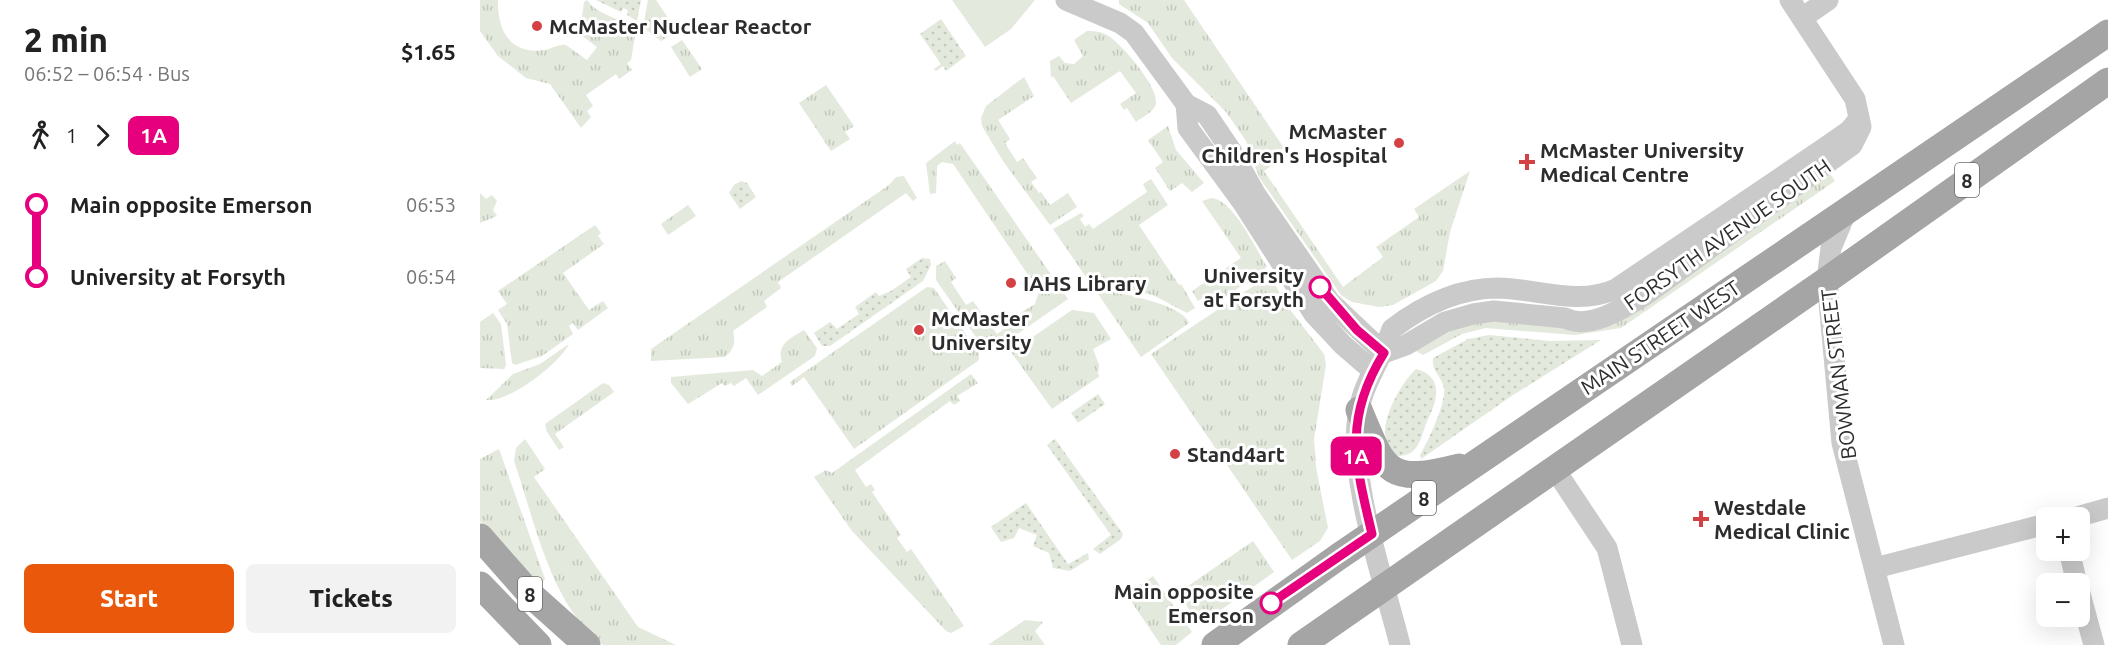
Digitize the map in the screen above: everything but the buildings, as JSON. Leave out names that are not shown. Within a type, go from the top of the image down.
[{"type":"main road","name":"MAIN STREET WEST","points":[[1215,644],[1475,463],[2108,33]]},
{"type":"main road","name":"8","points":[[1301,645],[1827,280],[2108,81]]},
{"type":"main road","points":[[1359,410],[1383,461],[1400,474],[1426,476],[1475,463]]},
{"type":"main road","name":"8","points":[[480,537],[531,595],[587,645]]},
{"type":"main road","name":"8","points":[[480,585],[538,645]]},
{"type":"street","points":[[1066,0],[1120,23],[1134,33],[1186,104],[1207,116],[1236,157],[1256,195],[1330,302],[1384,353]]},
{"type":"street","name":"FORSYTH AVENUE SOUTH","points":[[1400,645],[1372,534],[1355,448],[1359,410],[1392,329],[1421,309],[1443,299],[1498,288],[1591,298],[1616,289],[1849,131],[1859,117],[1846,84],[1790,0]]},
{"type":"street","points":[[1802,18],[1828,0]]},
{"type":"street","points":[[1186,104],[1188,128],[1249,212],[1314,314],[1342,345],[1373,371]]},
{"type":"street","name":"BOWMAN STREET","points":[[1848,209],[1830,248],[1827,280],[1842,443],[1894,645]]},
{"type":"street","points":[[1554,468],[1607,548],[1632,645]]},
{"type":"street","points":[[2090,513],[2108,508]]},
{"type":"street","points":[[1875,568],[2036,527]]},
{"type":"street","points":[[2089,627],[2094,645]]},
{"type":"green space","points":[[480,0],[498,0],[498,11],[503,30],[514,44],[522,49],[544,50],[566,45],[587,60],[597,47],[577,32],[581,24],[584,2],[587,0],[604,14],[636,30],[631,60],[627,63],[632,70],[619,79],[616,74],[586,95],[593,106],[587,111],[591,117],[581,128],[550,84],[526,78],[498,56],[480,31]]},
{"type":"green space","points":[[596,0],[641,0],[637,21],[627,15],[628,10],[623,8],[621,12]]},
{"type":"green space","points":[[648,0],[656,0],[677,31],[661,41],[643,27]]},
{"type":"green space","points":[[952,0],[1035,0],[1011,29],[985,47]]},
{"type":"green space","points":[[1119,0],[1184,0],[1288,154],[1264,171],[1343,287],[1383,257],[1376,247],[1419,217],[1414,209],[1470,171],[1450,232],[1443,271],[1436,281],[1393,305],[1379,307],[1352,302],[1341,295],[1259,177],[1246,141],[1226,112],[1172,58],[1148,23],[1119,4]]},
{"type":"green space","points":[[941,19],[966,56],[946,71],[943,66],[936,71],[934,69],[941,64],[920,34]]},
{"type":"green space","points":[[1087,31],[1100,32],[1111,38],[1137,65],[1152,87],[1156,97],[1155,107],[1136,122],[1127,108],[1124,110],[1120,104],[1136,93],[1120,71],[1071,103],[1053,76],[1051,78],[1050,61],[1059,56],[1065,63],[1074,64],[1083,56],[1074,40]]},
{"type":"green space","points":[[682,40],[702,69],[690,77],[671,47]]},
{"type":"green space","points":[[1024,77],[1034,96],[998,120],[1010,139],[1005,143],[1017,162],[1023,158],[1037,178],[1031,182],[1039,193],[1041,192],[1050,205],[1068,193],[1077,207],[1050,225],[1003,161],[982,126],[981,118],[986,106]]},
{"type":"green space","points":[[826,85],[854,126],[845,132],[850,139],[831,151],[799,103]]},
{"type":"green space","points":[[1168,126],[1176,150],[1204,183],[1192,192],[1182,183],[1170,191],[1155,168],[1163,162],[1148,140]]},
{"type":"green space","points":[[955,141],[957,145],[960,143],[1068,299],[990,353],[985,350],[936,280],[936,266],[945,261],[956,278],[951,282],[966,305],[973,301],[997,334],[1016,321],[1014,317],[1035,304],[1039,291],[953,164],[942,162],[937,166],[936,193],[930,194],[926,163]]},
{"type":"green space","points":[[1828,170],[1835,181],[1621,328],[1575,335],[1486,328],[1462,334],[1423,355],[1416,351],[1456,328],[1492,321],[1574,328]]},
{"type":"green space","points":[[904,176],[917,198],[913,201],[906,193],[778,282],[781,288],[764,301],[767,307],[733,331],[733,346],[725,357],[651,361],[651,349],[889,185],[896,177]]},
{"type":"green space","points":[[1151,179],[1168,205],[1139,225],[1179,285],[1181,284],[1195,308],[1187,313],[1153,295],[1095,284],[1088,280],[1053,229],[1081,213],[1084,216],[1080,219],[1085,227],[1089,224],[1093,229],[1147,192],[1143,184]]},
{"type":"green space","points":[[741,181],[747,183],[756,197],[740,209],[729,193],[734,185]]},
{"type":"green space","points":[[480,193],[486,199],[492,195],[497,201],[493,210],[497,216],[480,223]]},
{"type":"green space","points":[[1212,198],[1220,201],[1236,216],[1267,267],[1212,307],[1205,297],[1198,301],[1192,291],[1241,258],[1202,201]]},
{"type":"green space","points":[[688,205],[696,216],[668,235],[661,224]]},
{"type":"green space","points":[[595,225],[601,233],[598,236],[604,244],[563,273],[589,310],[603,301],[608,308],[578,330],[573,323],[569,326],[573,334],[542,356],[515,365],[512,363],[507,324],[498,310],[507,304],[498,291]]},
{"type":"green space","points":[[922,258],[930,259],[931,265],[923,281],[830,346],[822,346],[814,333],[830,322],[837,329],[859,314],[855,307],[876,292],[879,296],[891,291],[911,277],[906,269]]},
{"type":"green space","points":[[1270,275],[1285,303],[1324,354],[1326,365],[1314,439],[1316,467],[1328,528],[1320,541],[1292,560],[1151,354]]},
{"type":"green space","points":[[927,287],[934,288],[979,353],[979,360],[854,449],[804,377],[792,386],[790,382]]},
{"type":"green space","points":[[1104,290],[1164,305],[1184,316],[1189,323],[1141,357],[1096,291]]},
{"type":"green space","points":[[1072,310],[1094,313],[1111,339],[1093,349],[1100,376],[1052,409],[1011,352]]},
{"type":"green space","points":[[493,313],[501,324],[506,365],[504,369],[480,368],[480,322]]},
{"type":"green space","points":[[804,330],[817,348],[815,356],[758,395],[746,378],[734,386],[731,383],[725,386],[722,383],[688,404],[671,383],[671,377],[753,370],[762,376],[782,362],[783,346]]},
{"type":"green space","points":[[1489,335],[1551,341],[1601,340],[1513,395],[1421,459],[1420,455],[1436,422],[1444,394],[1443,384],[1434,366],[1433,358],[1468,339]]},
{"type":"green space","points":[[569,344],[555,362],[532,381],[507,395],[486,400],[513,374],[540,364]]},
{"type":"green space","points":[[1416,369],[1431,377],[1436,389],[1435,403],[1415,449],[1411,453],[1396,456],[1385,434],[1387,417],[1400,390]]},
{"type":"green space","points":[[971,374],[978,383],[957,396],[960,401],[954,405],[950,401],[855,470],[866,487],[871,484],[875,490],[872,492],[901,535],[897,538],[907,552],[911,549],[964,626],[951,633],[946,631],[852,531],[814,477],[826,470],[832,473]]},
{"type":"green space","points":[[603,383],[609,385],[614,392],[555,434],[564,447],[559,450],[547,432],[545,424]]},
{"type":"green space","points":[[1098,394],[1105,404],[1078,423],[1071,413]]},
{"type":"green space","points":[[525,439],[545,469],[534,477],[638,627],[676,645],[603,645],[585,628],[570,608],[546,560],[514,461],[516,448]]},
{"type":"green space","points":[[1055,439],[1123,534],[1121,539],[1100,554],[1093,549],[1111,535],[1047,445]]},
{"type":"green space","points":[[499,449],[545,579],[541,585],[535,585],[480,521],[480,459]]},
{"type":"green space","points":[[1026,503],[1068,564],[1088,553],[1089,559],[1070,571],[1053,568],[1049,553],[1033,546],[1037,535],[1019,528],[1014,538],[1001,542],[991,527]]},
{"type":"green space","points":[[1253,541],[1274,572],[1200,625],[1178,593]]},
{"type":"green space","points":[[1153,576],[1192,632],[1176,645],[1161,645],[1126,594]]},
{"type":"green space","points":[[1025,620],[1043,622],[1035,631],[1045,645],[988,645]]},
{"type":"bus line","name":"1A","points":[[1271,603],[1372,534],[1357,463],[1356,431],[1363,392],[1384,353],[1357,330],[1330,302],[1320,287]]},
{"type":"place","name":"McMaster Nuclear Reactor","points":[[537,26]]},
{"type":"place","name":"McMaster Children's Hospital","points":[[1399,143]]},
{"type":"place","name":"McMaster University Medical Centre","points":[[1527,162]]},
{"type":"place","name":"IAHS Library","points":[[1011,283]]},
{"type":"place","name":"University at Forsyth","points":[[1320,287]]},
{"type":"place","name":"McMaster University","points":[[919,330]]},
{"type":"place","name":"Stand4art","points":[[1175,454]]},
{"type":"place","name":"Westdale Medical Clinic","points":[[1701,519]]},
{"type":"place","name":"Main opposite Emerson","points":[[1271,603]]}]
